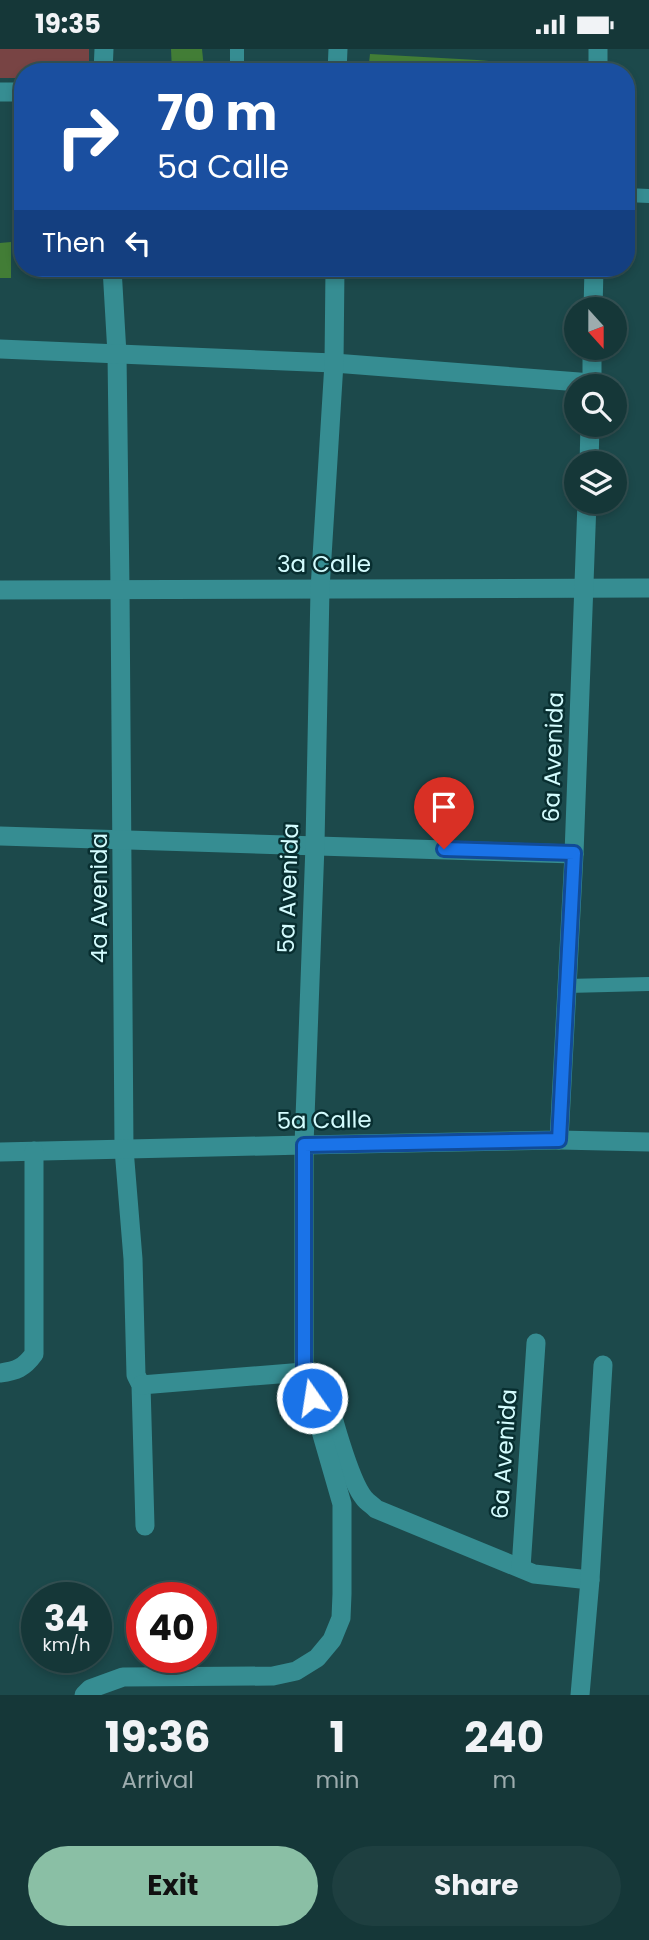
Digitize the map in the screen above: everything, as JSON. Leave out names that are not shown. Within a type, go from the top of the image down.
[{"type":"street","name":"4a Avenida","points":[[113,277],[117,354],[124,1149],[133,1259],[136,1375],[141,1385],[145,1526]]},
{"type":"street","name":"5a Avenida","points":[[84,1695],[90,1689],[123,1677],[273,1676],[296,1671],[317,1658],[332,1640],[341,1618],[342,1504],[304,1372],[304,1145],[315,845],[320,589],[334,363],[335,277]]},
{"type":"street","points":[[593,297],[594,277]]},
{"type":"street","points":[[0,349],[334,363],[564,383]]},
{"type":"street","name":"6a Avenida","points":[[559,1140],[574,853],[587,514]]},
{"type":"street","name":"3a Calle","points":[[0,590],[649,587]]},
{"type":"street","points":[[0,836],[574,853]]},
{"type":"street","name":"5a Calle","points":[[0,1152],[559,1140],[649,1142]]},
{"type":"street","points":[[0,1373],[16,1371],[26,1365],[34,1354],[34,1151]]},
{"type":"street","name":"6a Avenida","points":[[521,1568],[536,1343]]},
{"type":"street","points":[[580,1695],[603,1365]]},
{"type":"street","points":[[141,1385],[304,1372],[316,1377],[327,1387],[329,1402],[355,1481],[363,1497],[376,1509],[534,1574],[590,1580]]},
{"type":"lane","points":[[567,986],[649,984]]},
{"type":"shaded area","points":[[0,49],[89,49],[89,63],[14,63],[14,78],[0,78]]},
{"type":"building","points":[[171,49],[202,49],[203,63],[172,63]]},
{"type":"building","points":[[370,54],[512,63],[369,63]]},
{"type":"building","points":[[12,120],[14,120],[14,150]]},
{"type":"building","points":[[11,242],[11,278],[0,278],[0,243]]},
{"type":"route","points":[[312,1398],[304,1372],[304,1145],[559,1140],[574,853],[444,849]]}]
